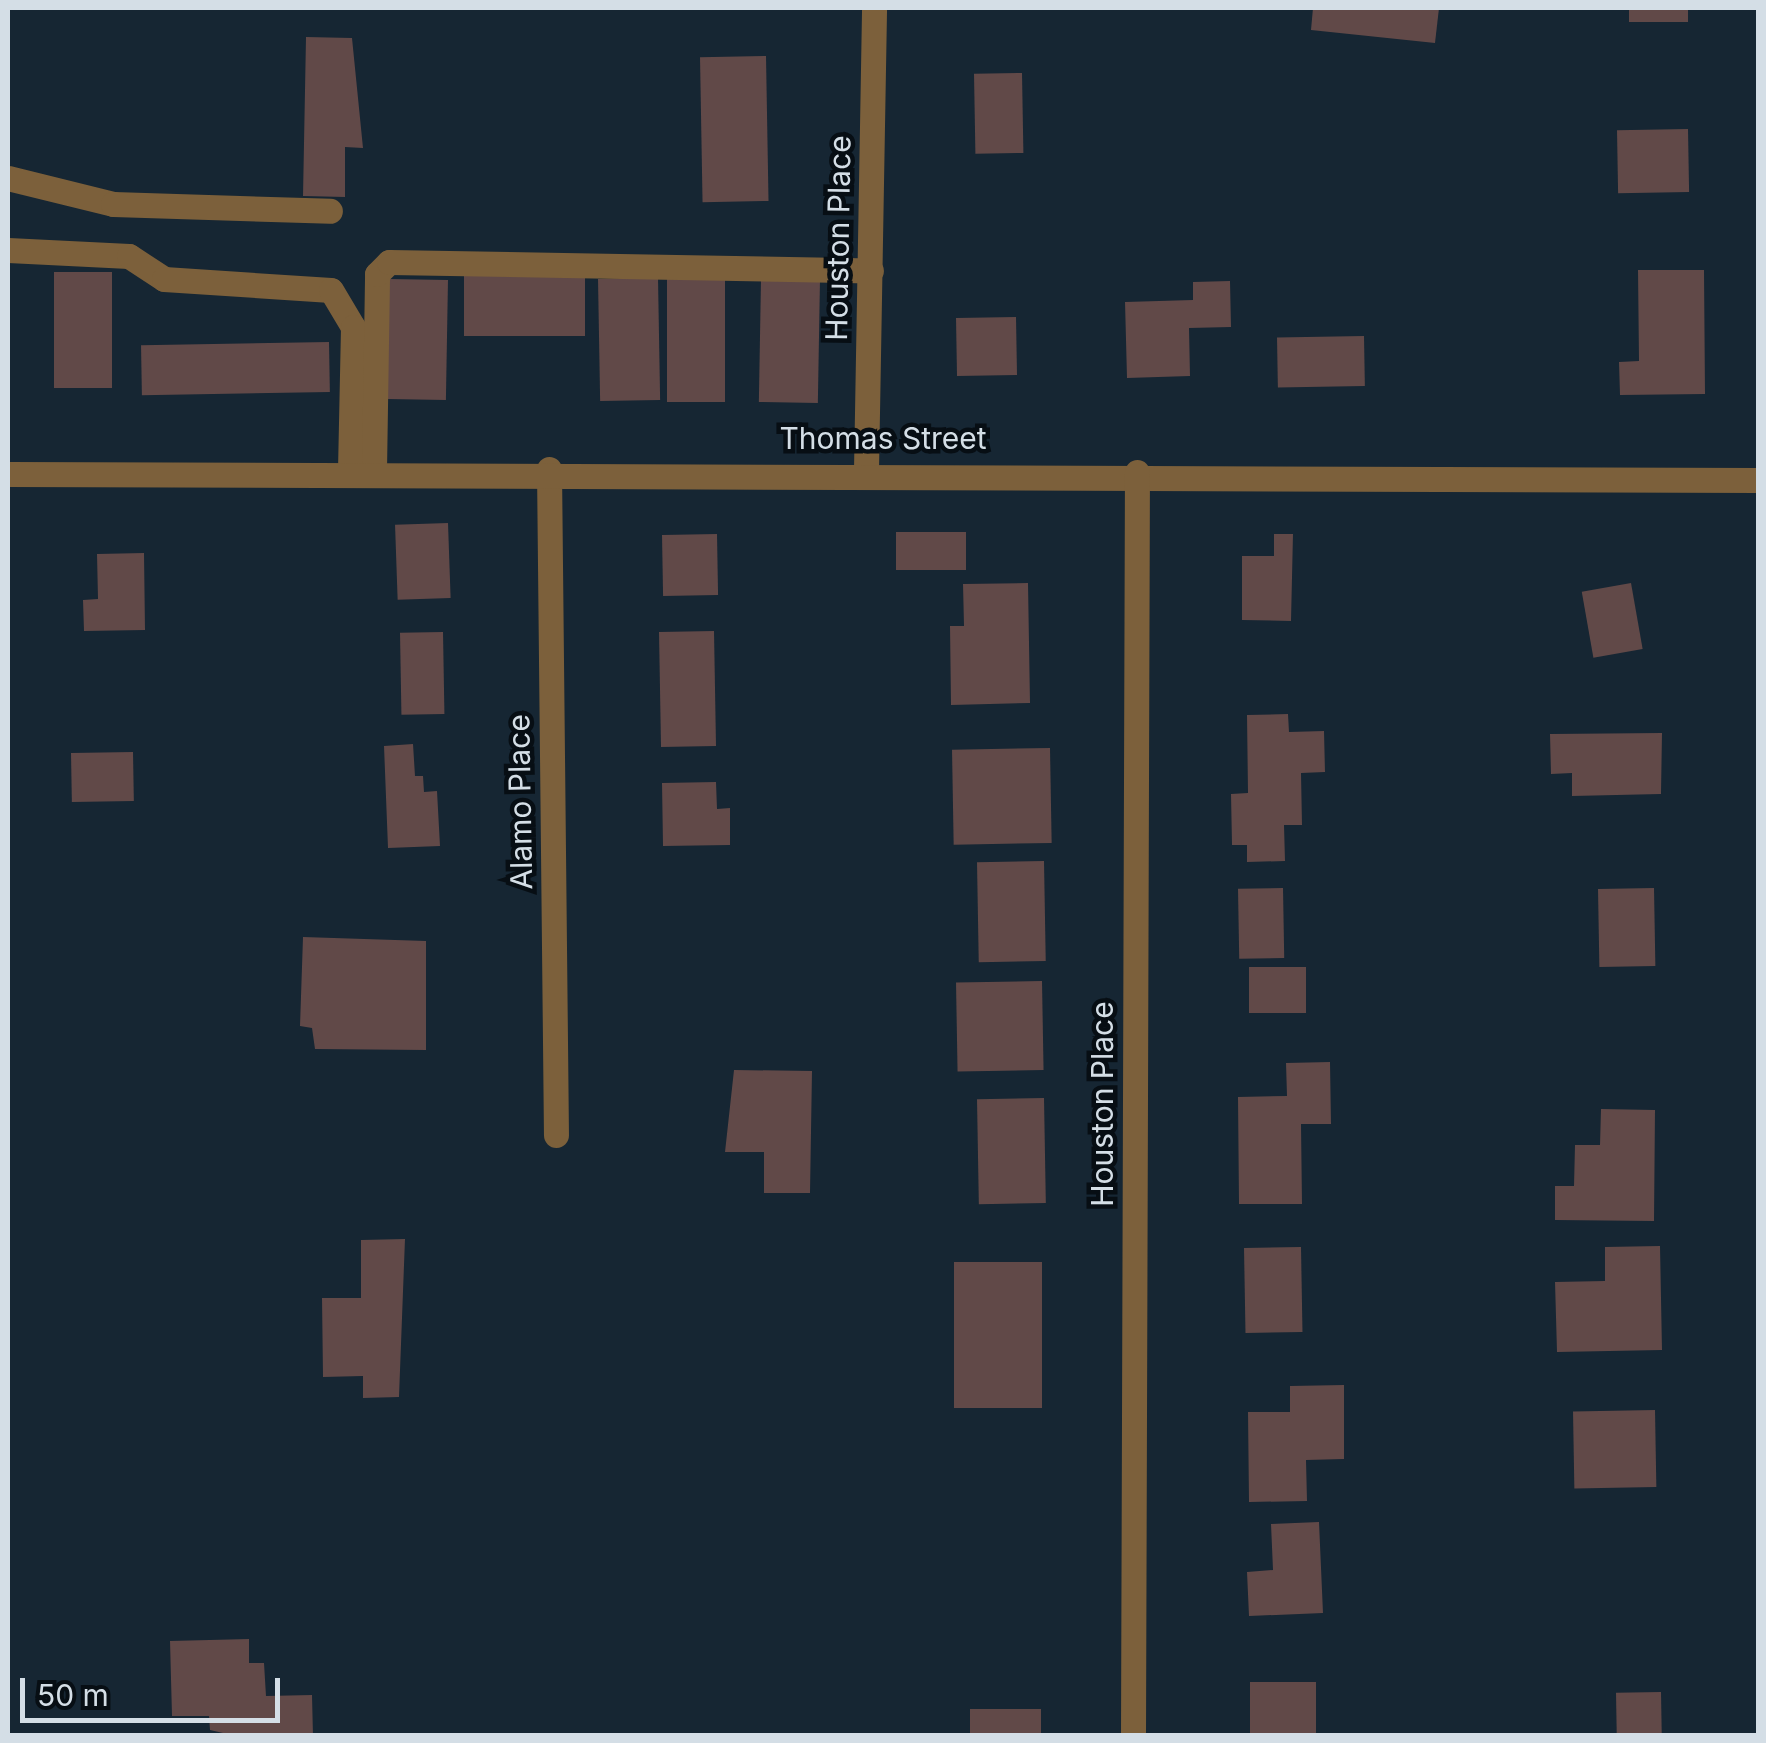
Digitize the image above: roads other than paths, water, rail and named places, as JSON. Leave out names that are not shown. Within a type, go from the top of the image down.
[{"type":"street","name":"Houston Place","points":[[866,470],[874,8]]},
{"type":"street","points":[[8,178],[113,204],[330,211]]},
{"type":"street","points":[[8,250],[129,256],[164,279],[332,290],[354,327],[362,470]]},
{"type":"street","points":[[362,470],[377,274],[389,262],[871,270]]},
{"type":"street","name":"Alamo Place","points":[[549,469],[556,1135]]},
{"type":"street","name":"Thomas Street","points":[[8,474],[866,470],[1758,480]]},
{"type":"street","name":"Houston Place","points":[[1133,1736],[1137,472]]}]
